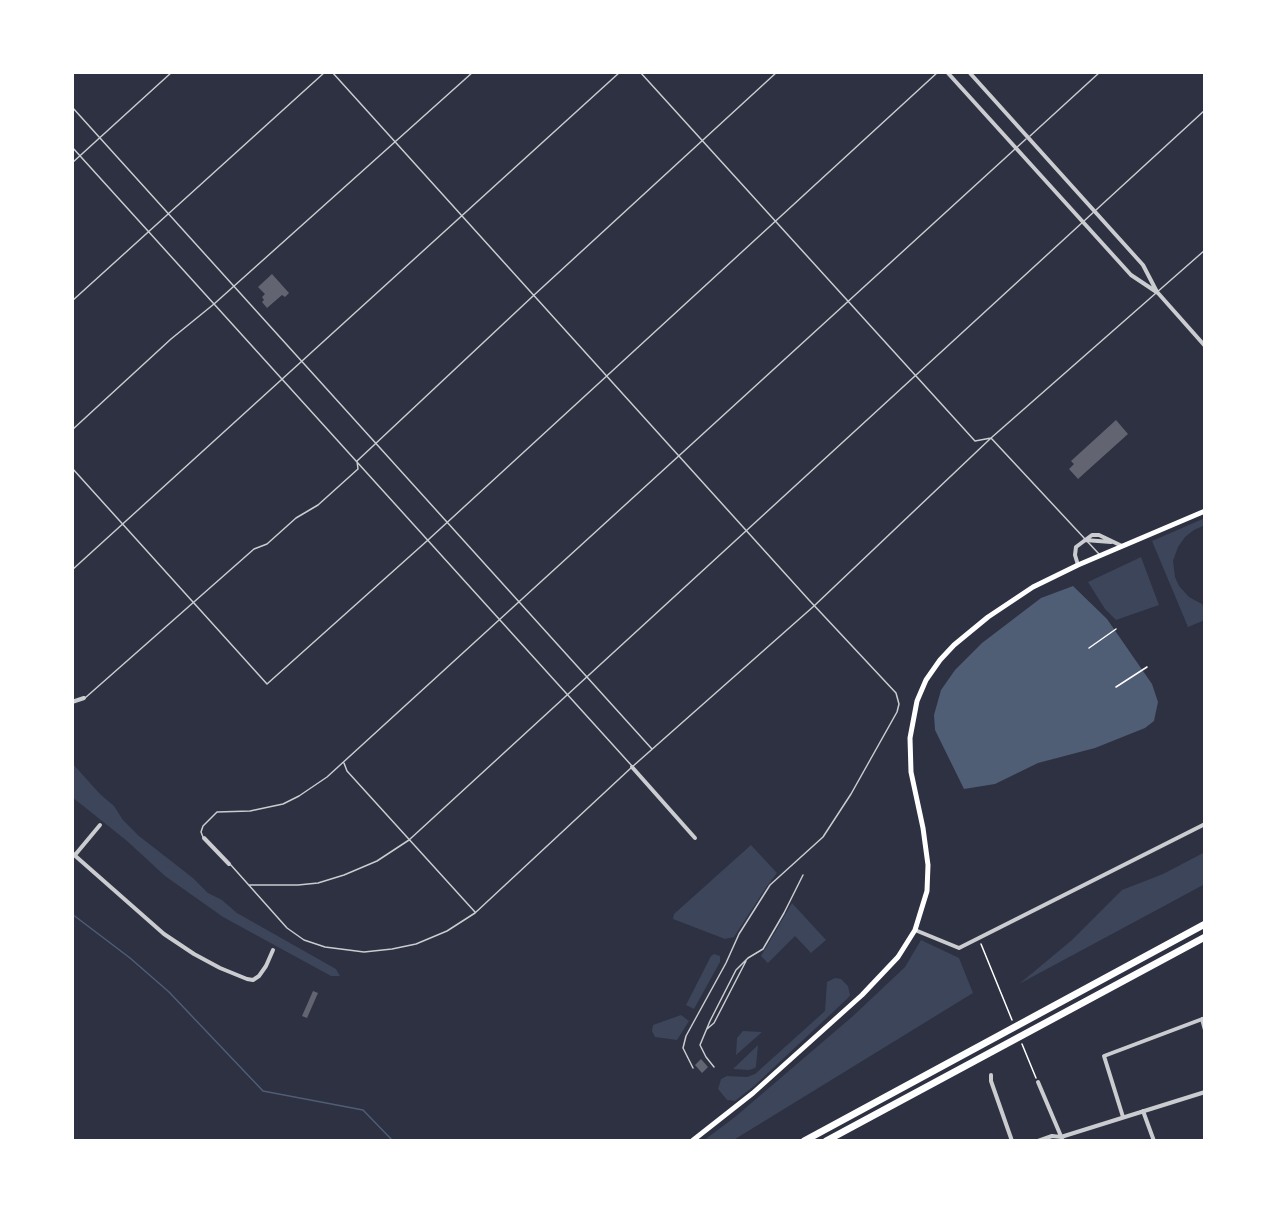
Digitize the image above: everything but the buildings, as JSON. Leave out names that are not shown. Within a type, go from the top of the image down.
[{"type":"highway","points":[[804,1141],[1205,924]]},
{"type":"highway","points":[[826,1141],[1205,937]]},
{"type":"main road","points":[[692,1141],[753,1093],[862,995],[898,957],[915,930],[924,905],[928,872],[926,845],[910,760],[910,730],[920,694],[940,660],[979,623],[1033,587],[1078,565],[1205,511]]},
{"type":"street","points":[[947,72],[1131,275],[1158,293]]},
{"type":"street","points":[[969,72],[1143,265],[1158,293],[1205,346]]},
{"type":"street","points":[[1078,565],[1075,551],[1084,540],[1092,535],[1099,535],[1122,546]]},
{"type":"street","points":[[72,702],[84,698]]},
{"type":"street","points":[[632,766],[695,838]]},
{"type":"street","points":[[915,930],[958,948],[1205,824]]},
{"type":"street","points":[[100,825],[73,854],[164,934],[194,954],[247,980],[253,980],[259,976],[273,950]]},
{"type":"street","points":[[204,838],[229,864]]},
{"type":"street","points":[[1123,1117],[1104,1056],[1203,1019],[1205,1030]]},
{"type":"street","points":[[991,1075],[1012,1141]]},
{"type":"street","points":[[1038,1082],[1062,1139]]},
{"type":"street","points":[[1038,1141],[1052,1136],[1062,1139],[1123,1117],[1205,1092]]},
{"type":"street","points":[[1143,1112],[1154,1141]]},
{"type":"lane","points":[[72,163],[172,72]]},
{"type":"lane","points":[[72,301],[325,72]]},
{"type":"lane","points":[[332,72],[814,606],[896,693],[897,712],[851,794],[823,837],[770,885],[739,934],[686,1036],[682,1048],[693,1068]]},
{"type":"lane","points":[[72,430],[171,339],[214,304],[473,72]]},
{"type":"lane","points":[[72,570],[620,72]]},
{"type":"lane","points":[[639,72],[975,441],[991,438]]},
{"type":"lane","points":[[357,461],[777,72]]},
{"type":"lane","points":[[72,468],[267,684],[428,540],[938,72]]},
{"type":"lane","points":[[204,838],[201,832],[203,826],[217,812],[250,811],[283,804],[315,786],[344,762],[1100,72]]},
{"type":"lane","points":[[72,107],[652,750]]},
{"type":"lane","points":[[249,885],[318,883],[377,861],[409,840],[1205,110]]},
{"type":"lane","points":[[72,147],[632,766]]},
{"type":"lane","points":[[229,864],[287,928],[304,940],[342,950],[364,952],[416,944],[447,931],[475,913],[632,766],[814,606],[991,438],[1205,250]]},
{"type":"lane","points":[[991,438],[1084,540],[1101,555]]},
{"type":"lane","points":[[84,698],[254,549],[267,544],[296,518],[318,505],[358,469],[357,461]]},
{"type":"lane","points":[[344,762],[347,771],[475,913]]},
{"type":"lane","points":[[714,1066],[700,1045],[705,1032],[736,970],[748,958],[763,949],[784,913],[802,874]]},
{"type":"path","points":[[1089,648],[1116,629]]},
{"type":"path","points":[[1116,687],[1147,667]]},
{"type":"path","points":[[978,939],[1004,999]]},
{"type":"shaded area","points":[[1205,518],[1205,525],[1185,537],[1173,561],[1179,586],[1189,597],[1202,604],[1205,611],[1205,620],[1188,627],[1152,541]]},
{"type":"shaded area","points":[[1141,557],[1159,605],[1116,620],[1105,609],[1088,582]]},
{"type":"shaded area","points":[[1073,586],[1107,619],[1152,684],[1158,702],[1154,721],[1145,728],[1095,748],[1038,763],[995,784],[964,789],[935,730],[934,715],[941,690],[955,670],[982,643],[1041,598]]},
{"type":"shaded area","points":[[72,763],[114,806],[123,820],[139,836],[193,878],[208,893],[222,900],[237,913],[336,969],[340,976],[331,976],[223,917],[165,876],[127,841],[72,797]]},
{"type":"shaded area","points":[[751,845],[777,873],[734,937],[725,939],[673,919],[674,914]]},
{"type":"shaded area","points":[[1205,852],[1205,884],[1019,984],[1072,940],[1122,890],[1163,874]]},
{"type":"shaded area","points":[[792,903],[826,940],[811,953],[795,936],[768,963],[761,956]]},
{"type":"shaded area","points":[[921,940],[959,958],[973,993],[732,1141],[703,1141],[735,1117],[853,1016],[905,967]]},
{"type":"shaded area","points":[[714,954],[720,956],[720,962],[694,1009],[686,1005]]},
{"type":"shaded area","points":[[835,978],[841,979],[848,986],[850,995],[848,998],[754,1086],[735,1101],[727,1100],[718,1089],[721,1079],[727,1076],[747,1077],[755,1074],[825,1011],[827,982]]},
{"type":"shaded area","points":[[681,1015],[689,1021],[677,1040],[655,1037],[652,1031],[653,1025]]},
{"type":"shaded area","points":[[743,1031],[762,1032],[736,1055],[737,1038]]},
{"type":"shaded area","points":[[758,1045],[755,1068],[733,1069]]},
{"type":"waterway","points":[[72,914],[130,958],[169,992],[263,1091],[363,1110],[393,1141]]}]
